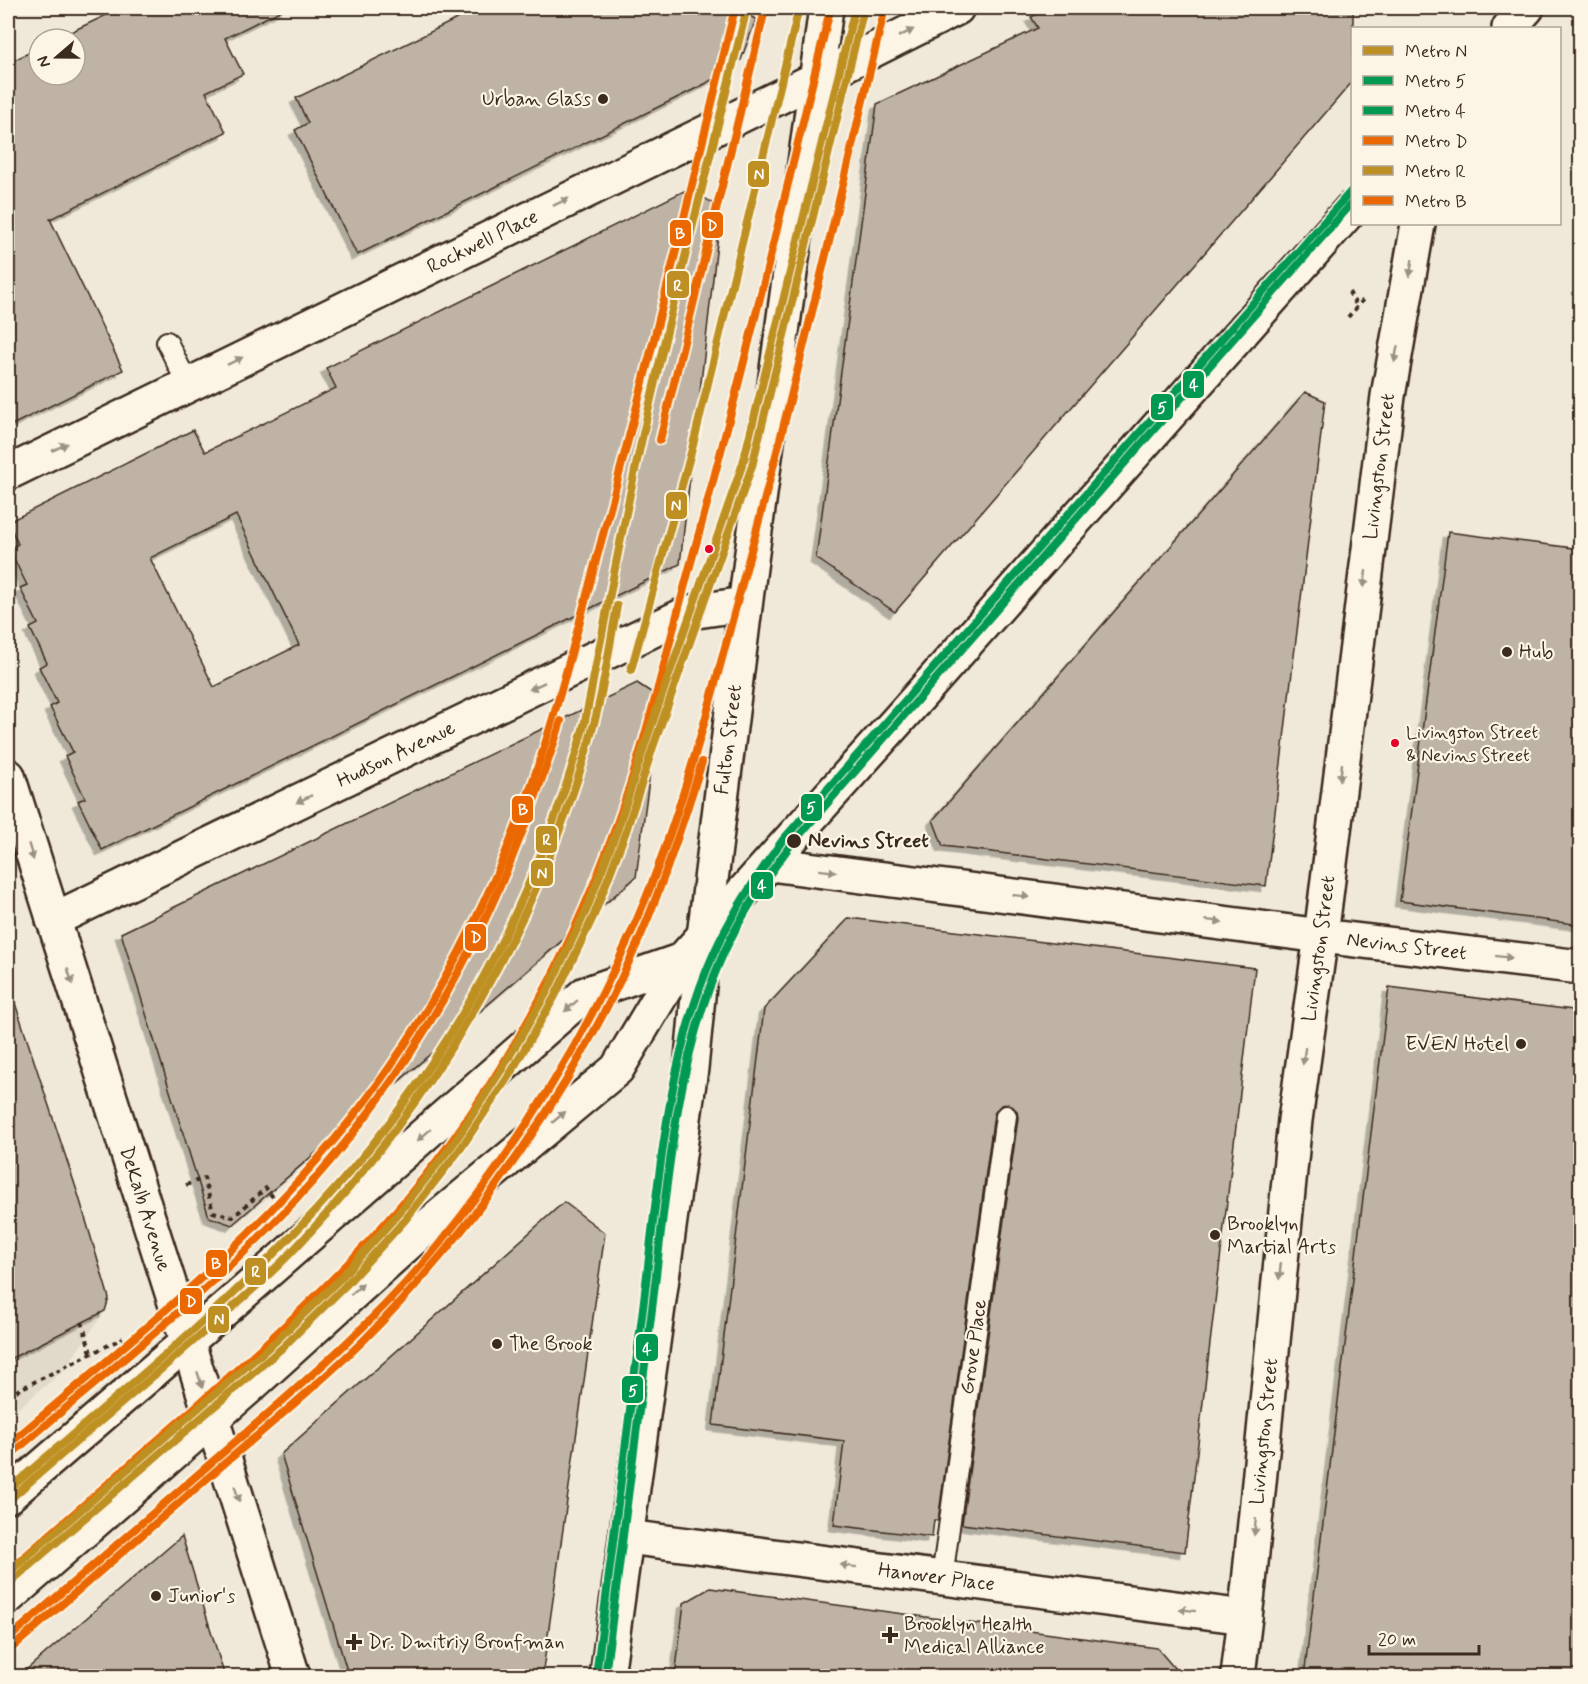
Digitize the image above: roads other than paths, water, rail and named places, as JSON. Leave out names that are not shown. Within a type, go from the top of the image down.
[{"type":"street","name":"Fulton Street","points":[[607,1677],[691,1068],[693,948],[746,604],[826,8]]},
{"type":"street","name":"Rockwell Place","points":[[8,473],[957,8]]},
{"type":"street","points":[[1510,27],[1527,8]]},
{"type":"street","points":[[8,1597],[249,1388],[417,1235],[617,1069],[693,948],[1351,210]]},
{"type":"street","name":"Livingston Street","points":[[1238,1677],[1295,1120],[1321,936],[1388,396],[1418,225]]},
{"type":"street","name":"Hudson Avenue","points":[[53,920],[690,612],[746,604]]},
{"type":"street","name":"DeKalb Avenue","points":[[8,776],[292,1677]]},
{"type":"street","name":"Nevins Street","points":[[770,864],[1321,936],[1581,967]]},
{"type":"street","points":[[8,1496],[585,994],[693,948]]},
{"type":"street","name":"Hanover Place","points":[[627,1537],[1245,1617]]},
{"type":"lane","points":[[167,342],[188,385]]},
{"type":"lane","name":"Grove Place","points":[[942,1578],[1006,1116]]},
{"type":"metro line","name":"B","points":[[8,1445],[203,1276],[295,1185],[377,1085],[422,1018],[462,947],[513,836],[558,702],[636,409],[735,8]]},
{"type":"metro line","name":"R","points":[[8,1490],[216,1309],[313,1213],[359,1161],[431,1064],[459,1019],[509,926],[551,829],[583,729],[643,434],[747,8]]},
{"type":"metro line","name":"N","points":[[631,670],[692,449],[799,8]]},
{"type":"metro line","name":"R","points":[[8,1573],[276,1341],[339,1280],[398,1214],[454,1143],[502,1069],[547,992],[586,911],[618,828],[743,463],[855,8]]},
{"type":"metro line","name":"N","points":[[8,1584],[282,1348],[345,1286],[405,1220],[461,1148],[510,1074],[555,996],[594,915],[626,831],[653,747],[752,466],[864,8]]},
{"type":"metro line","name":"B","points":[[8,1639],[310,1377],[391,1299],[440,1243],[500,1163],[529,1121],[581,1035],[646,898],[690,772],[785,421],[885,8]]},
{"type":"metro line","name":"D","points":[[660,440],[765,10]]},
{"type":"metro line","name":"D","points":[[14,1566],[261,1348],[361,1250],[451,1142],[500,1068],[544,991],[564,952],[599,870],[626,797],[646,731],[745,358],[830,10]]},
{"type":"metro line","name":"5","points":[[596,1676],[665,1131],[684,1039],[697,995],[721,938],[745,896],[782,841],[1351,191]]},
{"type":"metro line","name":"4","points":[[605,1676],[674,1135],[692,1044],[705,1001],[728,944],[752,901],[789,847],[1351,204]]},
{"type":"metro line","name":"N","points":[[8,1501],[233,1307],[288,1256],[351,1185],[398,1125],[442,1063],[517,930],[548,860],[574,789],[596,716],[617,606]]},
{"type":"metro line","name":"D","points":[[14,1452],[168,1322],[242,1254],[278,1219],[356,1130],[395,1076],[462,965],[516,848],[540,786],[561,721]]},
{"type":"metro line","name":"D","points":[[14,1646],[346,1357],[447,1249],[521,1150],[555,1098],[615,991],[658,892],[702,762]]},
{"type":"place","name":"Urban Glass","points":[[603,99]]},
{"type":"place","name":"Hub","points":[[1507,652]]},
{"type":"place","name":"Livingston Street & Nevins Street","points":[[1395,743]]},
{"type":"place","name":"Nevins Street","points":[[794,841]]},
{"type":"place","name":"EVEN Hotel","points":[[1521,1044]]},
{"type":"place","name":"Brooklyn Martial Arts","points":[[1215,1235]]},
{"type":"place","name":"The Brook","points":[[497,1344]]},
{"type":"place","name":"Junior's","points":[[156,1596]]},
{"type":"place","name":"Brooklyn Health Medical Alliance","points":[[890,1635]]},
{"type":"place","name":"Dr. Dmitriy Bronfman","points":[[354,1642]]}]
